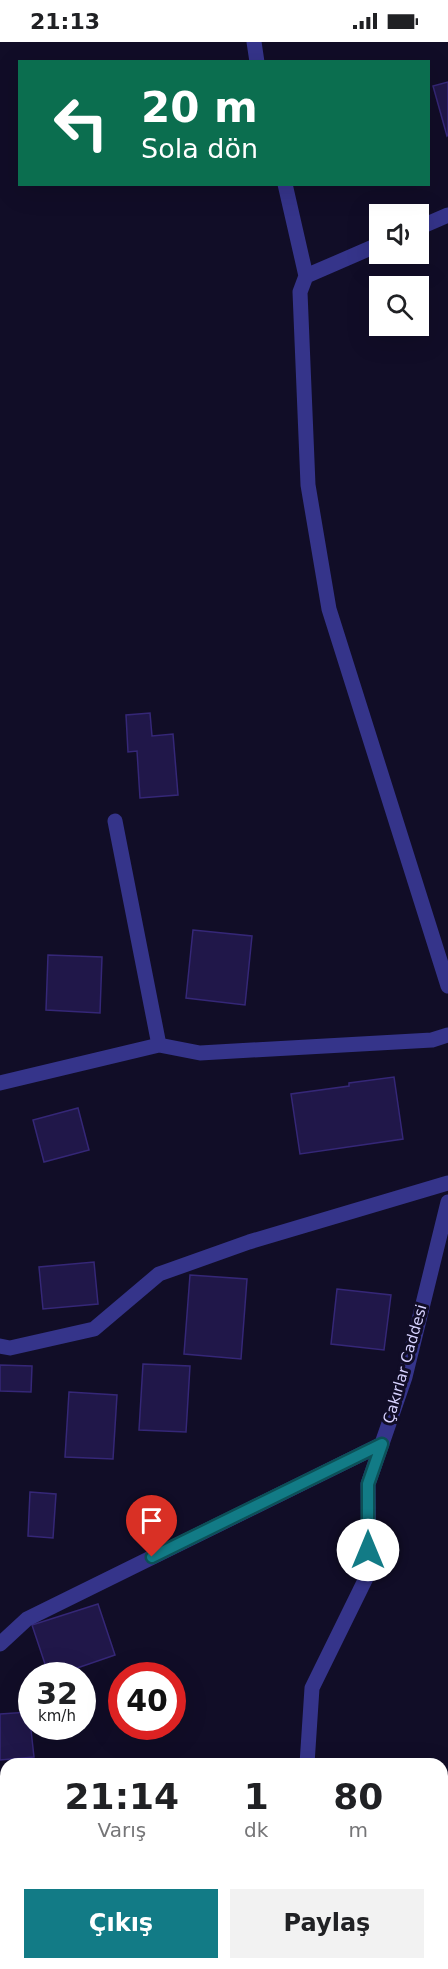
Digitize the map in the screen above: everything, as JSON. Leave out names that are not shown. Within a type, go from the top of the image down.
[{"type":"street","points":[[254,42],[257,60]]},
{"type":"street","points":[[285,186],[306,276],[300,292],[308,485],[329,609],[448,986]]},
{"type":"street","points":[[429,223],[448,215]]},
{"type":"street","points":[[306,276],[369,249]]},
{"type":"street","points":[[115,821],[159,1045]]},
{"type":"street","points":[[0,1083],[159,1045],[200,1053],[432,1040],[448,1035]]},
{"type":"street","points":[[0,1346],[10,1348],[94,1329],[159,1274],[249,1242],[448,1183]]},
{"type":"street","name":"Çakırlar Caddesi","points":[[307,1758],[312,1688],[369,1572],[368,1484],[405,1377],[448,1203]]},
{"type":"street","points":[[0,1644],[27,1620],[382,1444]]},
{"type":"building","points":[[448,82],[448,135],[447,136],[433,86]]},
{"type":"building","points":[[150,713],[152,736],[173,734],[178,795],[140,798],[137,751],[128,752],[126,715]]},
{"type":"building","points":[[193,930],[252,936],[245,1005],[186,998]]},
{"type":"building","points":[[48,955],[102,957],[100,1013],[46,1010]]},
{"type":"building","points":[[394,1077],[403,1139],[300,1154],[291,1094]]},
{"type":"building","points":[[78,1108],[89,1150],[44,1162],[33,1120]]},
{"type":"building","points":[[94,1262],[98,1304],[43,1309],[39,1267]]},
{"type":"building","points":[[190,1275],[247,1279],[241,1359],[184,1354]]},
{"type":"building","points":[[337,1289],[391,1295],[384,1350],[331,1344]]},
{"type":"building","points":[[143,1364],[190,1366],[186,1432],[139,1430]]},
{"type":"building","points":[[0,1365],[32,1366],[31,1392],[0,1391]]},
{"type":"building","points":[[69,1392],[117,1395],[113,1459],[65,1457]]},
{"type":"building","points":[[30,1492],[56,1494],[53,1538],[28,1536]]},
{"type":"building","points":[[98,1604],[115,1655],[95,1662],[44,1662],[32,1625]]},
{"type":"building","points":[[18,1713],[18,1740],[32,1740],[34,1757],[0,1758],[0,1714]]},
{"type":"route","points":[[152,1557],[382,1444],[368,1484],[368,1550]]}]
